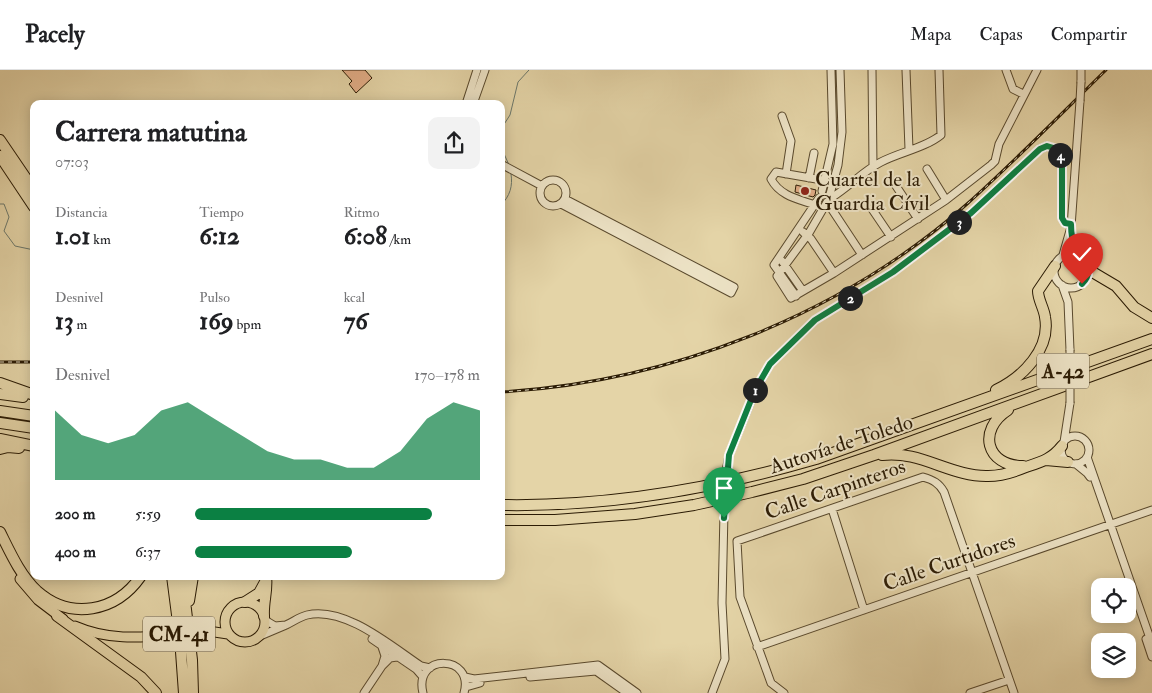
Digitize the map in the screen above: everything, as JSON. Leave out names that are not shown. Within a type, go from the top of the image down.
[{"type":"highway","points":[[0,140],[30,184]]},
{"type":"highway","points":[[0,156],[30,201]]},
{"type":"highway","points":[[974,403],[978,399],[1002,388],[1014,379],[1040,352],[1047,330],[1038,291],[1055,266]]},
{"type":"highway","points":[[1089,270],[1116,286],[1134,307],[1152,318]]},
{"type":"highway","name":"Autovía de Toledo","points":[[505,506],[628,500],[734,482],[816,459],[1152,339]]},
{"type":"highway","name":"Autovía de Toledo","points":[[505,520],[555,520],[626,514],[694,505],[804,479],[1152,354]]},
{"type":"highway","points":[[0,383],[30,394]]},
{"type":"highway","points":[[0,394],[30,398]]},
{"type":"highway","points":[[1018,403],[996,419],[989,431],[989,443],[993,453],[1001,460],[1012,465],[1029,466]]},
{"type":"highway","points":[[0,411],[30,415]]},
{"type":"highway","points":[[0,423],[30,427]]},
{"type":"highway","points":[[0,439],[30,445]]},
{"type":"highway","points":[[874,455],[909,456],[967,474],[987,476],[1006,474],[1046,460],[1063,444]]},
{"type":"highway","points":[[0,449],[8,447],[30,450]]},
{"type":"highway","points":[[1046,460],[1072,463]]},
{"type":"highway","points":[[0,532],[28,580],[47,598],[68,607],[79,609],[104,606],[124,596],[138,580]]},
{"type":"highway","name":"CM-41","points":[[173,580],[180,638],[184,693]]},
{"type":"highway","name":"CM-41","points":[[182,580],[193,693]]},
{"type":"highway","points":[[187,616],[192,580]]},
{"type":"highway","points":[[245,602],[259,593],[264,580]]},
{"type":"highway","points":[[264,618],[266,580]]},
{"type":"highway","points":[[57,616],[141,677],[156,693]]},
{"type":"main road","points":[[0,538],[13,566],[28,588],[57,616],[84,630],[112,637],[138,638],[172,635]]},
{"type":"main road","points":[[197,633],[208,631],[228,634],[232,638],[243,642],[255,640],[260,636],[265,626],[264,618],[257,606],[245,602],[240,603],[230,609],[225,619],[208,631]]},
{"type":"main road","points":[[225,619],[228,634]]},
{"type":"street","points":[[467,100],[477,70]]},
{"type":"street","points":[[474,100],[485,70]]},
{"type":"street","points":[[819,198],[833,144],[831,70]]},
{"type":"street","points":[[778,274],[807,234],[829,198],[838,165],[842,132],[840,70]]},
{"type":"street","points":[[872,70],[873,166]]},
{"type":"street","points":[[906,70],[909,149]]},
{"type":"street","points":[[822,180],[776,172],[771,179],[779,191],[793,198],[819,198],[823,202],[873,166],[909,149],[932,142],[941,135],[940,70]]},
{"type":"street","points":[[1006,70],[1013,89],[1023,94]]},
{"type":"street","points":[[862,255],[826,190],[774,265],[778,274],[796,296],[834,274],[946,200],[995,161],[999,144],[1037,70]]},
{"type":"street","points":[[1068,309],[1072,293],[1086,279],[1089,270],[1087,263],[1080,256],[1072,241],[1071,226],[1081,70]]},
{"type":"street","points":[[782,116],[791,141],[786,174]]},
{"type":"street","points":[[712,693],[725,659],[722,603],[727,466],[729,455],[755,390],[770,364],[815,320],[893,272],[971,213],[1040,149],[1047,146],[1057,149],[1062,158],[1062,218],[1065,223],[1071,226]]},
{"type":"street","points":[[809,178],[814,153]]},
{"type":"street","points":[[927,169],[946,200]]},
{"type":"street","points":[[507,170],[541,188]]},
{"type":"street","points":[[549,180],[558,181],[566,191],[563,202],[555,206],[547,205],[541,198],[541,188],[549,180]]},
{"type":"street","points":[[894,184],[918,219]]},
{"type":"street","points":[[563,202],[732,290]]},
{"type":"street","points":[[872,209],[891,237]]},
{"type":"street","points":[[1071,226],[1063,256],[1055,266],[1056,278],[1067,296],[1070,350],[1069,419],[1062,455],[1088,473],[1152,644]]},
{"type":"street","points":[[800,229],[807,234],[834,274]]},
{"type":"street","points":[[1063,256],[1072,253],[1080,256]]},
{"type":"street","points":[[779,259],[785,264],[804,291]]},
{"type":"street","points":[[1062,285],[1076,287]]},
{"type":"street","points":[[1069,419],[1072,429],[1087,444],[1086,457],[1125,578]]},
{"type":"street","points":[[1063,444],[1072,437],[1081,438]]},
{"type":"street","points":[[1072,463],[1086,457]]},
{"type":"street","name":"Calle Carpinteros","points":[[757,647],[740,597],[737,541],[914,479],[923,477],[934,480],[941,486],[971,573]]},
{"type":"street","points":[[832,509],[864,610]]},
{"type":"street","name":"Calle Curtidores","points":[[757,647],[1152,510]]},
{"type":"street","points":[[971,573],[1014,693]]},
{"type":"street","points":[[1136,605],[1148,630],[1152,657]]},
{"type":"street","points":[[260,636],[309,615],[333,615],[352,621],[421,666],[430,668]]},
{"type":"street","points":[[333,615],[416,668],[423,677]]},
{"type":"street","points":[[264,618],[275,626],[286,625]]},
{"type":"street","points":[[382,646],[385,656],[382,666]]},
{"type":"street","points":[[757,647],[771,683],[784,693]]},
{"type":"street","points":[[364,693],[382,666],[390,658],[397,657]]},
{"type":"street","points":[[424,693],[423,677],[436,664],[451,664],[458,667],[465,678],[465,690]]},
{"type":"street","points":[[465,678],[474,680],[598,665],[637,693]]},
{"type":"street","points":[[465,690],[472,684],[588,670],[596,671],[627,693]]},
{"type":"street","points":[[970,693],[1009,680]]},
{"type":"building","points":[[342,70],[365,70],[372,78],[356,93],[349,84],[352,81]]},
{"type":"building","name":"Cuartel de la Guardia Cívil","points":[[796,185],[816,190],[815,195],[813,197],[795,192]]},
{"type":"waterway","points":[[505,123],[510,115],[518,82],[529,70]]},
{"type":"waterway","points":[[505,156],[509,165]]},
{"type":"waterway","points":[[505,200],[512,183],[511,174]]},
{"type":"waterway","points":[[0,204],[4,204],[9,217],[4,231],[15,246],[30,249]]},
{"type":"railway","points":[[505,392],[564,386],[627,374],[689,358],[749,336],[808,310],[864,279],[917,244],[967,204],[1020,155],[1106,70]]},
{"type":"railway","points":[[0,362],[30,362]]},
{"type":"place","name":"Cuartel de la Guardia Cívil","points":[[805,191]]},
{"type":"route","points":[[724,518],[729,455],[755,390],[770,364],[815,320],[893,272],[971,213],[1040,149],[1047,146],[1057,149],[1062,158],[1062,218],[1065,223],[1071,224],[1074,246],[1088,266],[1088,276],[1082,284]]}]
